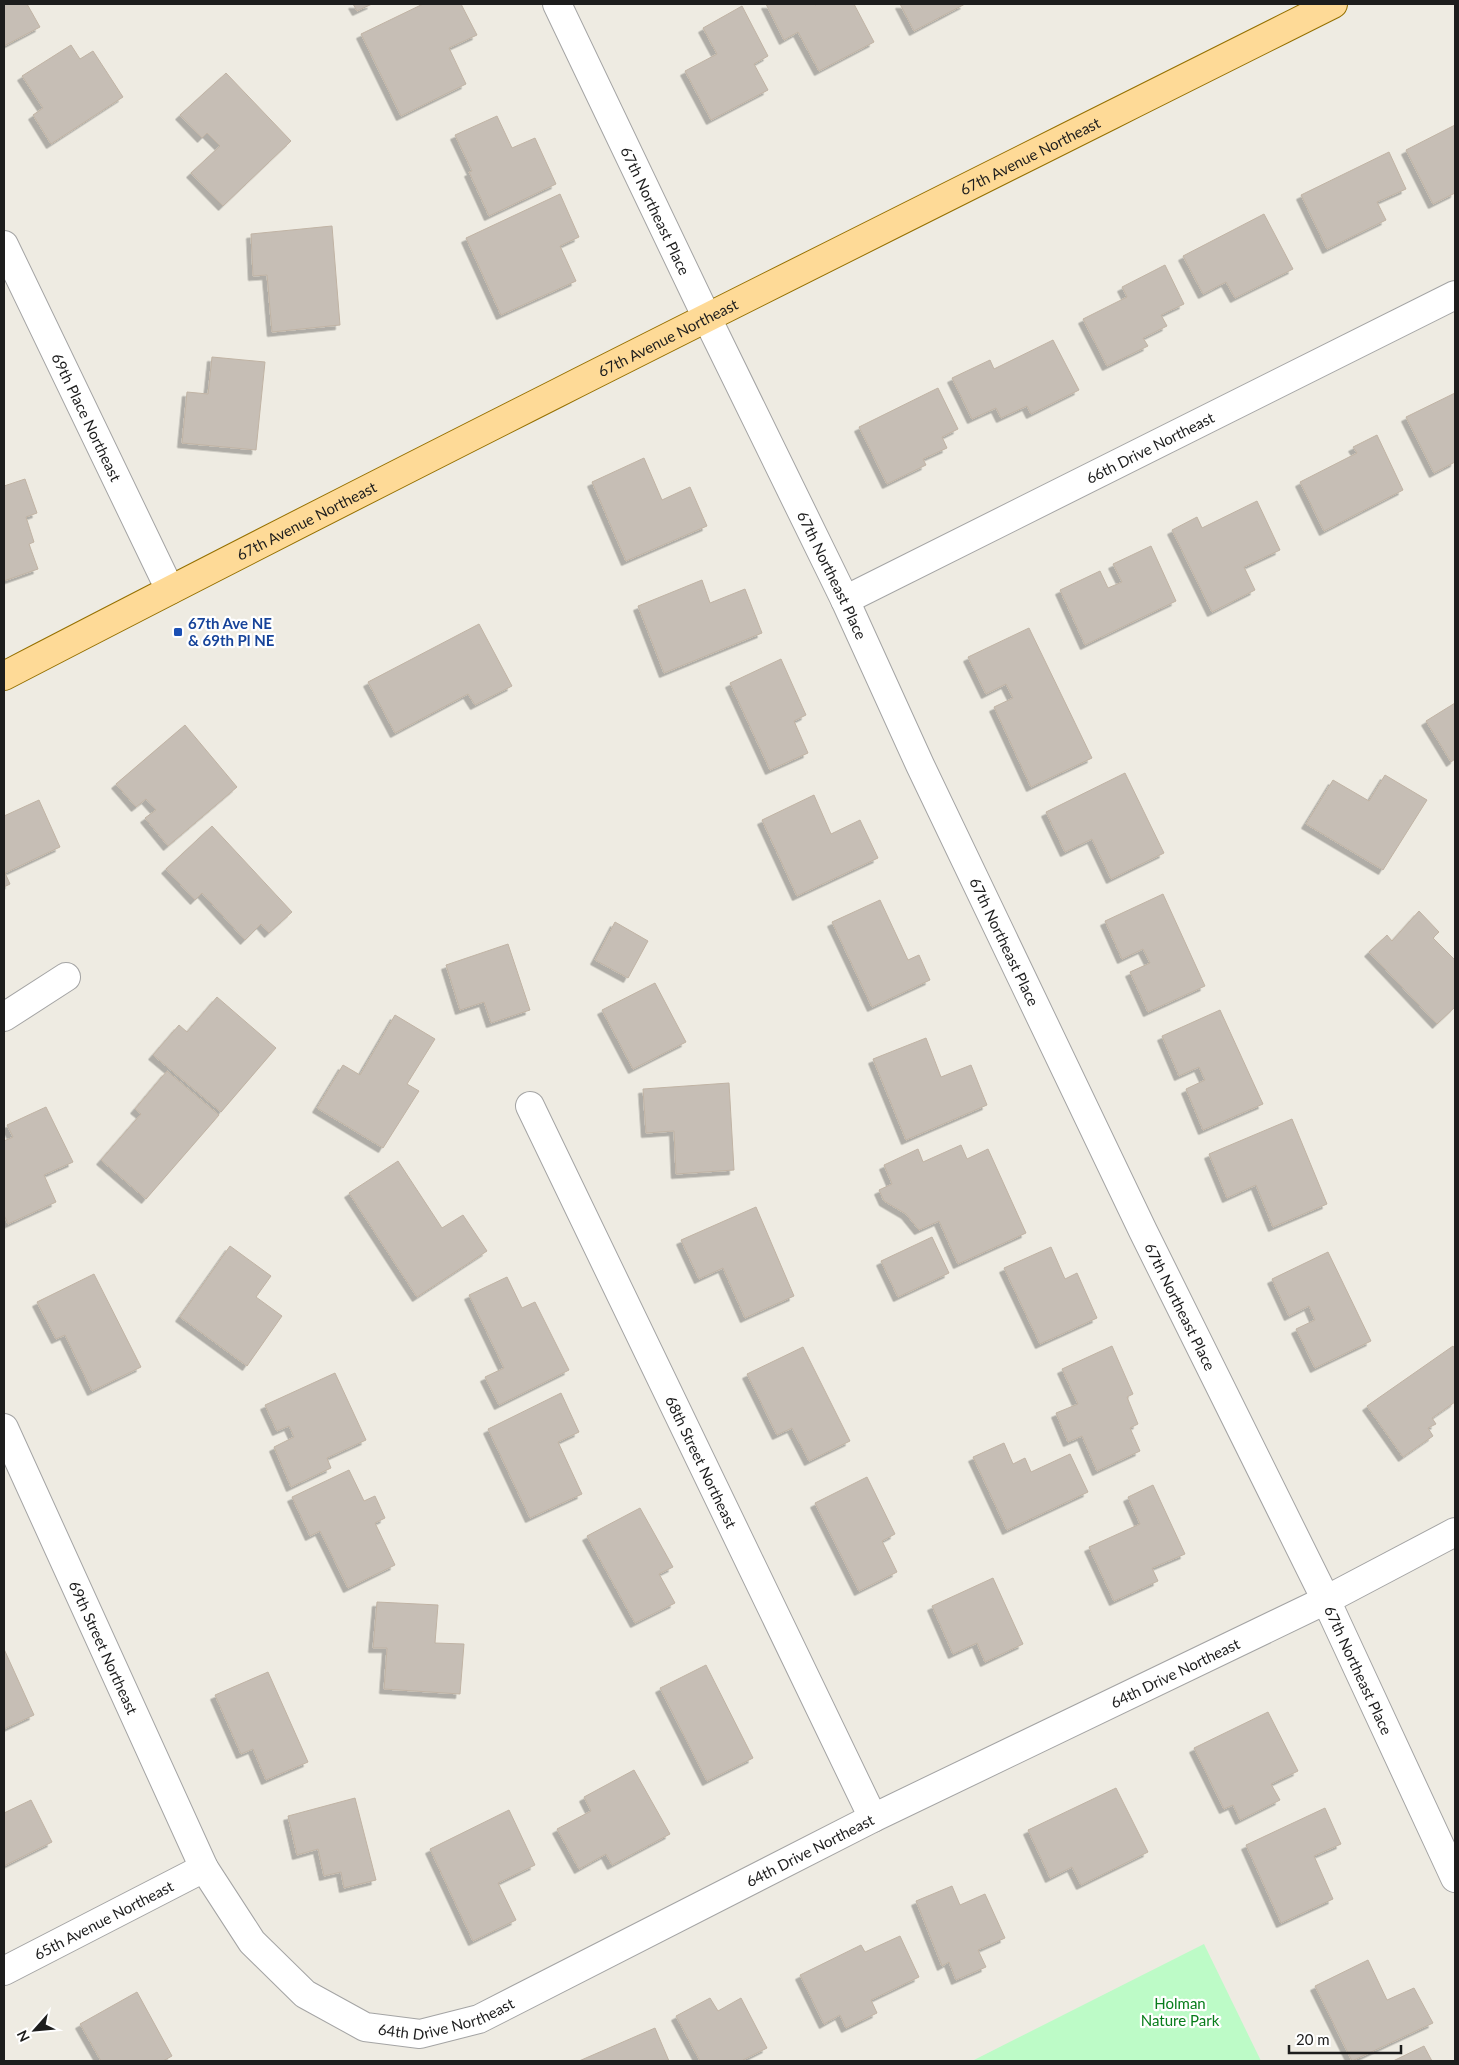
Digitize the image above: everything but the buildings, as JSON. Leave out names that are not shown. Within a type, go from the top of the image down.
[{"type":"main road","name":"67th Avenue Northeast","points":[[4,676],[707,318],[1334,4]]},
{"type":"street","name":"67th Northeast Place","points":[[561,5],[707,318],[845,600],[924,774],[1139,1222],[1326,1600],[1455,1878]]},
{"type":"street","name":"69th Place Northeast","points":[[4,245],[170,590]]},
{"type":"street","name":"66th Drive Northeast","points":[[845,600],[1455,295]]},
{"type":"street","points":[[4,1017],[66,977]]},
{"type":"street","name":"68th Street Northeast","points":[[530,1106],[873,1818]]},
{"type":"street","name":"69th Street Northeast","points":[[4,1428],[204,1868]]},
{"type":"street","name":"64th Drive Northeast","points":[[204,1868],[252,1942],[305,1994],[365,2027],[420,2034],[479,2019],[873,1818],[1326,1600],[1455,1532]]},
{"type":"street","name":"65th Avenue Northeast","points":[[4,1971],[204,1868]]},
{"type":"green space","name":"Holman Nature Park","points":[[1204,1944],[1261,2061],[972,2061]]},
{"type":"place","name":"67th Ave NE & 69th Pl NE","points":[[178,632]]}]
